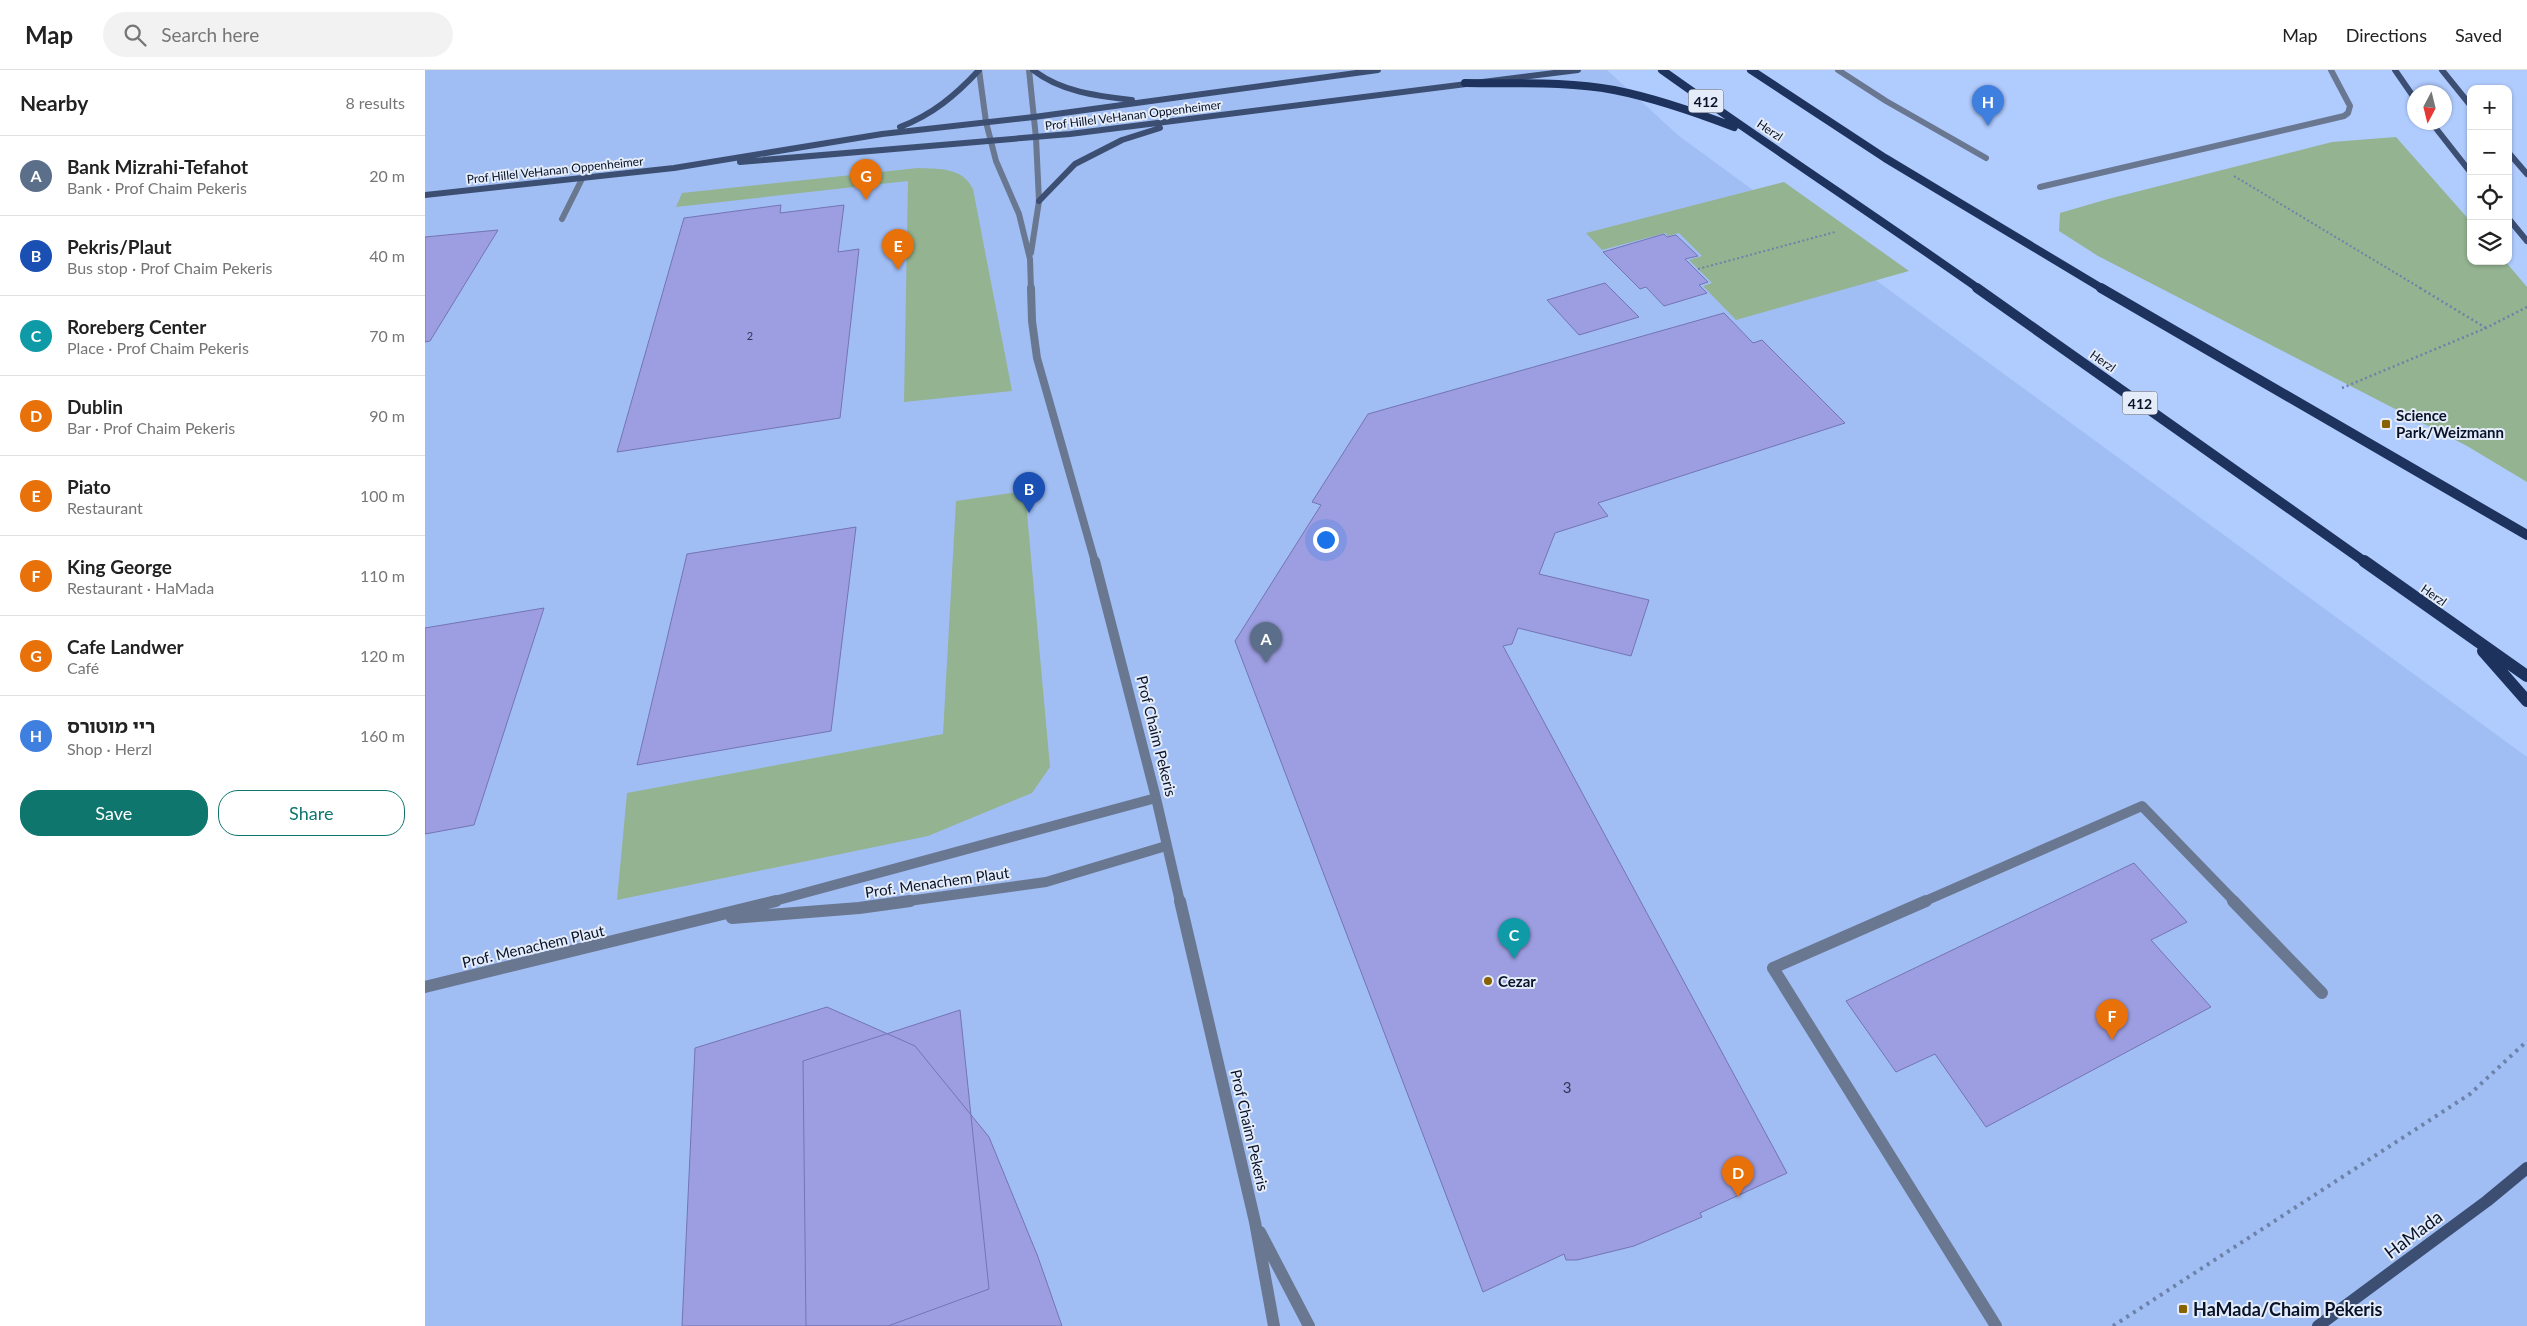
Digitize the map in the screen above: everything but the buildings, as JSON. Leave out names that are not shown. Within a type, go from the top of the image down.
[{"type":"main road","name":"Herzl","points":[[1662,70],[1750,133],[1850,198],[2527,676]]},
{"type":"main road","points":[[1751,70],[1907,172],[2022,242],[2367,439],[2527,535]]},
{"type":"main road","points":[[1465,83],[1566,86],[1611,90],[1690,110],[1750,133]]},
{"type":"main road","points":[[2468,634],[2527,701]]},
{"type":"street","name":"Prof Chaim Pekeris","points":[[979,70],[985,122],[996,161],[1019,214],[1030,259]]},
{"type":"street","points":[[882,134],[913,123],[932,112],[950,100],[979,70]]},
{"type":"street","name":"Prof Chaim Pekeris","points":[[1029,70],[1036,138],[1039,200],[1030,259],[1032,320],[1037,358],[1092,552],[1156,798],[1255,1222],[1274,1326]]},
{"type":"street","points":[[1033,70],[1050,80],[1085,93],[1151,101]]},
{"type":"street","name":"Prof Hillel VeHanan Oppenheimer","points":[[425,195],[688,166],[882,134],[1034,117],[1378,70]]},
{"type":"street","name":"Prof Hillel VeHanan Oppenheimer","points":[[688,166],[1036,138],[1578,70]]},
{"type":"street","points":[[1838,70],[1886,101],[1987,158]]},
{"type":"street","points":[[2040,188],[2192,150],[2344,116],[2348,113],[2349,106],[2331,70]]},
{"type":"street","points":[[2395,70],[2407,87]]},
{"type":"street","points":[[2442,70],[2467,101]]},
{"type":"street","points":[[1039,200],[1075,164],[1122,140],[1190,119]]},
{"type":"street","points":[[2437,130],[2467,167]]},
{"type":"street","points":[[2512,157],[2527,174]]},
{"type":"street","points":[[562,219],[582,179]]},
{"type":"street","points":[[2510,220],[2527,241]]},
{"type":"street","name":"Prof. Menachem Plaut","points":[[425,987],[706,920],[942,857],[1076,816],[1156,798]]},
{"type":"street","points":[[1996,1326],[1773,968],[2142,806],[2322,994]]},
{"type":"street","name":"Prof. Menachem Plaut","points":[[706,920],[859,908],[1046,882],[1166,846]]},
{"type":"street","name":"HaMada","points":[[2318,1326],[2487,1201],[2527,1168]]},
{"type":"street","name":"Prof Chaim Pekeris","points":[[1255,1222],[1309,1326]]},
{"type":"path","points":[[2192,150],[2486,328]]},
{"type":"path","points":[[1698,269],[1839,231]]},
{"type":"path","points":[[2303,404],[2486,328],[2527,306]]},
{"type":"path","points":[[2113,1326],[2470,1094],[2527,1041]]},
{"type":"shaded area","points":[[425,70],[1607,70],[1679,136],[2527,757],[2527,1326],[425,1326]]},
{"type":"green space","points":[[2396,137],[2467,217],[2467,265],[2508,265],[2527,287],[2527,482],[2467,446],[2098,256],[2059,231],[2060,213],[2332,142]]},
{"type":"green space","points":[[918,168],[942,169],[957,173],[973,189],[1012,391],[904,402],[908,181],[676,207],[682,193]]},
{"type":"green space","points":[[1784,182],[1909,271],[1736,320],[1703,286],[1712,283],[1689,260],[1702,256],[1679,233],[1668,236],[1665,233],[1602,250],[1586,233]]},
{"type":"green space","points":[[1025,491],[1050,767],[1032,793],[928,836],[617,900],[627,793],[943,734],[956,501]]},
{"type":"place","name":"ריי מוטורס","points":[[1988,126]]},
{"type":"place","name":"Cafe Landwer","points":[[866,200]]},
{"type":"place","name":"Piato","points":[[898,270]]},
{"type":"place","name":"Science Park/Weizmann","points":[[2386,424]]},
{"type":"place","name":"Pekris/Plaut","points":[[1029,513]]},
{"type":"place","name":"Bank Mizrahi-Tefahot","points":[[1266,663]]},
{"type":"place","name":"Roreberg Center","points":[[1514,959]]},
{"type":"place","name":"Cezar","points":[[1488,981]]},
{"type":"place","name":"King George","points":[[2112,1040]]},
{"type":"place","name":"Dublin","points":[[1738,1197]]},
{"type":"place","name":"HaMada/Chaim Pekeris","points":[[2183,1309]]}]
